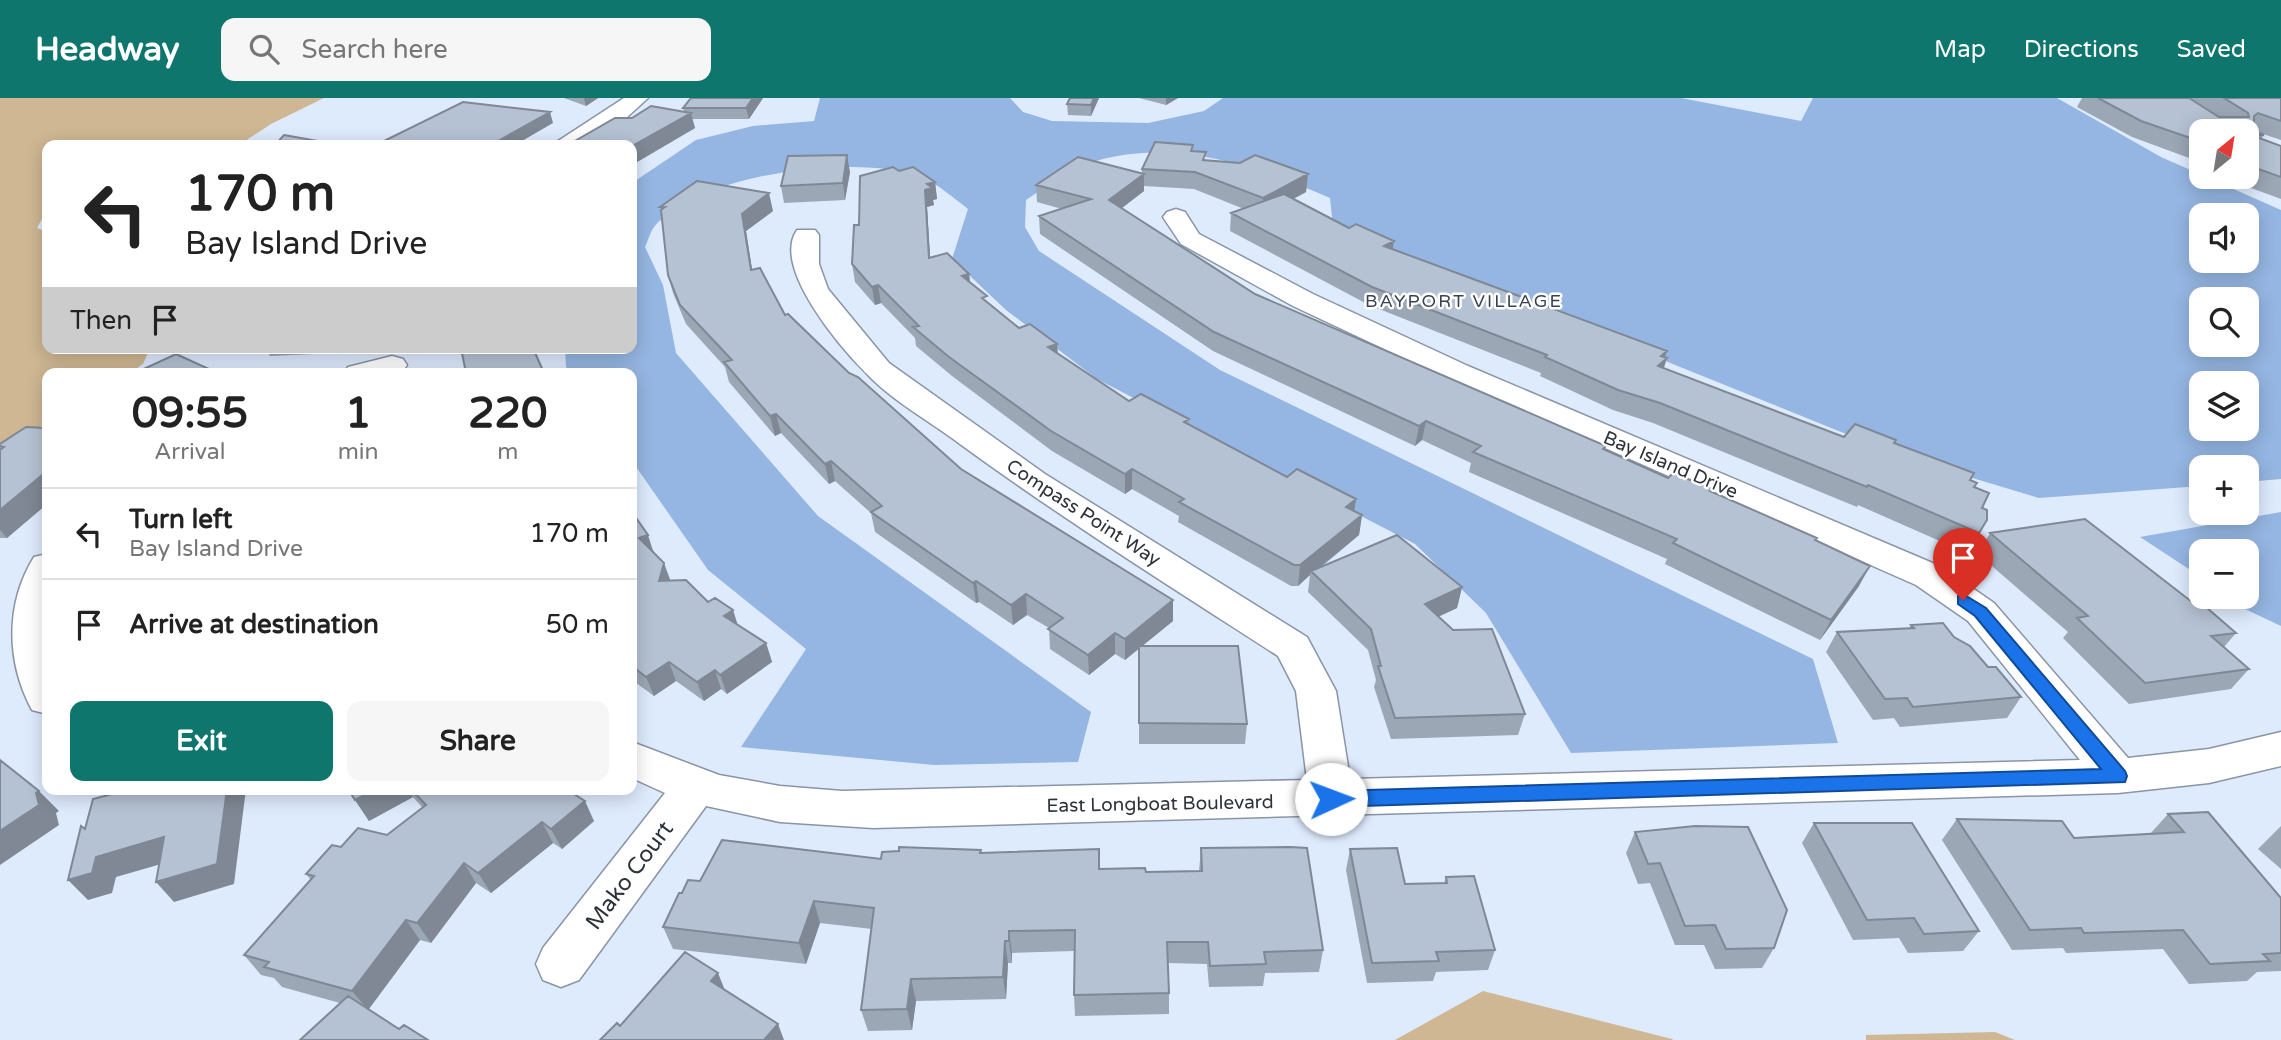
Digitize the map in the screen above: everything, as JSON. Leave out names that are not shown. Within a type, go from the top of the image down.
[{"type":"street","points":[[572,140],[617,114],[637,98]]},
{"type":"street","name":"Bay Island Drive","points":[[1176,217],[1190,239],[1303,300],[1457,372],[1929,576],[1980,612],[2118,776]]},
{"type":"street","name":"Compass Point Way","points":[[806,235],[806,264],[815,291],[878,369],[1033,481],[1293,646],[1316,691],[1331,799]]},
{"type":"street","points":[[374,368],[392,362]]},
{"type":"street","points":[[42,577],[37,588],[33,630],[38,682],[42,690]]},
{"type":"street","name":"East Longboat Boulevard","points":[[637,761],[696,786],[739,797],[827,809],[1331,799],[2118,776],[2209,766],[2281,749]]},
{"type":"street","name":"Mako Court","points":[[561,964],[696,786]]},
{"type":"shaded area","points":[[0,98],[324,98],[271,124],[247,140],[42,140],[42,219],[37,228],[42,230],[42,354],[147,354],[143,364],[137,368],[42,368],[42,426],[0,449]]},
{"type":"shaded area","points":[[1483,991],[1672,1039],[1673,1040],[1395,1040]]},
{"type":"shaded area","points":[[1995,1032],[2015,1040],[1866,1040],[1866,1035]]},
{"type":"water","points":[[820,98],[1010,98],[1023,112],[1052,121],[1148,123],[1204,111],[1223,98],[1681,98],[1801,121],[1813,98],[2057,98],[2161,157],[2189,169],[2189,189],[2233,189],[2281,210],[2281,479],[2259,481],[2259,455],[2189,455],[2189,487],[2039,498],[1903,457],[1333,227],[1330,198],[1238,164],[1173,153],[1140,153],[1108,158],[1069,171],[1026,200],[1025,227],[1039,251],[1220,370],[1813,659],[1838,743],[1571,753],[1486,613],[1415,544],[1097,379],[1006,310],[952,259],[968,209],[947,192],[924,178],[896,170],[862,167],[782,172],[706,193],[676,208],[654,227],[645,247],[663,285],[676,353],[818,516],[1091,712],[1078,762],[934,765],[741,747],[806,649],[708,570],[637,468],[637,368],[566,367],[565,354],[637,354],[637,180],[696,140],[753,126],[814,121]]},
{"type":"water","points":[[2281,512],[2281,626],[2245,609],[2259,609],[2259,539],[2189,539],[2189,569],[2140,537],[2208,525],[2259,525],[2259,516]]},
{"type":"building","points":[[691,98],[753,98],[746,108],[683,108]]},
{"type":"building","points":[[1070,98],[1094,98],[1091,105],[1067,104]]},
{"type":"building","points":[[2098,98],[2189,98],[2219,117],[2249,117],[2248,113],[2224,98],[2281,98],[2281,121],[2258,113],[2254,119],[2189,119],[2189,138],[2141,121]]},
{"type":"building","points":[[463,102],[550,112],[500,140],[386,140]]},
{"type":"building","points":[[651,106],[691,113],[637,143],[637,140],[577,140],[615,118],[632,118]]},
{"type":"building","points":[[284,135],[312,140],[280,140]]},
{"type":"building","points":[[2259,138],[2281,146],[2281,177],[2259,169]]},
{"type":"building","points":[[1155,142],[1193,145],[1191,151],[1206,152],[1203,160],[1240,163],[1255,155],[1308,174],[1263,198],[1195,172],[1142,169]]},
{"type":"building","points":[[847,155],[843,183],[781,186],[788,156]]},
{"type":"building","points":[[1078,157],[1144,174],[1109,200],[1255,294],[1606,446],[1603,449],[1668,478],[1673,473],[1713,489],[1710,491],[1817,538],[1815,540],[1870,566],[1831,620],[1673,543],[1677,539],[1473,452],[1481,446],[1426,421],[1419,426],[1214,332],[1039,216],[1091,199],[1036,185]]},
{"type":"building","points":[[893,167],[899,171],[913,167],[935,182],[927,184],[932,188],[925,190],[929,258],[947,253],[969,274],[962,276],[987,296],[982,298],[1019,328],[1030,324],[1057,344],[1048,347],[1129,401],[1141,394],[1189,419],[1184,422],[1287,477],[1297,469],[1356,499],[1346,507],[1362,515],[1300,565],[1294,565],[1179,502],[1184,499],[1132,469],[1125,474],[1051,431],[949,357],[913,327],[919,326],[878,285],[872,287],[852,264],[854,225],[859,225],[860,176]]},
{"type":"building","points":[[697,181],[769,193],[742,214],[751,270],[760,268],[785,315],[788,314],[849,373],[858,377],[961,469],[1173,600],[1125,639],[1115,633],[1088,655],[1048,629],[1063,618],[1026,594],[1011,605],[976,581],[973,583],[871,512],[882,506],[831,461],[825,464],[776,414],[770,416],[724,362],[732,360],[680,305],[668,275],[661,210],[665,207],[660,207]]},
{"type":"building","points":[[1284,194],[1349,228],[1356,224],[1394,241],[1384,246],[1667,351],[1661,356],[1667,358],[1658,366],[1844,437],[1855,424],[1896,440],[1894,443],[1974,473],[1970,480],[1977,483],[1974,487],[1989,493],[1982,508],[1987,510],[1987,520],[1979,533],[1868,485],[1867,487],[1660,403],[1618,390],[1545,357],[1547,355],[1372,287],[1231,213]]},
{"type":"building","points":[[176,354],[207,368],[146,368]]},
{"type":"building","points":[[462,354],[536,354],[542,368],[465,368]]},
{"type":"building","points":[[26,427],[42,428],[42,475],[0,510],[0,450],[4,447],[0,444]]},
{"type":"building","points":[[637,519],[648,535],[639,538],[664,563],[659,581],[686,580],[708,602],[715,598],[733,610],[724,616],[766,643],[720,675],[715,670],[697,682],[669,662],[646,677],[637,670]]},
{"type":"building","points":[[2085,519],[2189,600],[2189,609],[2208,609],[2236,633],[2211,636],[2249,669],[2145,683],[2077,618],[2088,616],[1990,533]]},
{"type":"building","points":[[1397,535],[1462,587],[1425,604],[1453,630],[1492,629],[1525,714],[1395,718],[1378,666],[1381,666],[1371,629],[1311,571]]},
{"type":"building","points":[[1943,623],[1954,637],[1970,646],[1988,667],[1996,667],[2021,697],[1913,707],[1907,698],[1885,699],[1837,632],[1914,628],[1911,625]]},
{"type":"building","points":[[1139,646],[1238,646],[1247,724],[1139,723]]},
{"type":"building","points":[[0,760],[39,791],[36,793],[39,805],[0,831]]},
{"type":"building","points":[[108,795],[226,795],[217,864],[156,882],[164,837],[96,857],[92,873],[68,880],[81,826],[85,829],[93,799]]},
{"type":"building","points":[[352,795],[365,795],[355,800]]},
{"type":"building","points":[[417,795],[576,795],[585,801],[551,829],[542,822],[478,873],[464,863],[417,923],[406,920],[352,991],[264,967],[269,962],[244,955],[314,876],[306,874],[332,845],[341,847],[358,828],[387,835],[426,805]]},
{"type":"building","points":[[2208,812],[2281,898],[2281,953],[2263,954],[2270,961],[2210,964],[2183,930],[2084,933],[2081,928],[2030,930],[1957,819],[2062,821],[2074,838],[2184,832],[2168,814]]},
{"type":"building","points":[[1814,823],[1912,823],[1979,931],[1924,934],[1914,918],[1867,920]]},
{"type":"building","points":[[1695,826],[1748,827],[1787,910],[1774,948],[1726,949],[1715,925],[1685,926],[1660,863],[1648,864],[1635,832]]},
{"type":"building","points":[[722,840],[881,859],[882,852],[899,851],[899,847],[981,850],[980,853],[1099,849],[1099,869],[1145,868],[1146,872],[1202,871],[1201,848],[1307,848],[1323,950],[1264,952],[1266,964],[1210,966],[1208,942],[1167,942],[1169,993],[1074,995],[1075,930],[1009,931],[1009,941],[1005,941],[1003,977],[911,979],[907,1009],[861,1010],[874,908],[814,901],[799,943],[663,927],[679,893],[682,893],[688,880],[700,881]]},
{"type":"building","points":[[1397,848],[1405,884],[1447,883],[1446,877],[1474,876],[1495,950],[1436,952],[1439,961],[1372,963],[1350,849]]},
{"type":"building","points":[[685,952],[718,973],[711,981],[778,1024],[764,1040],[600,1040],[617,1023],[620,1026]]},
{"type":"building","points":[[348,996],[399,1029],[404,1025],[428,1040],[300,1040]]},
{"type":"district","name":"BAYPORT VILLAGE","points":[[1464,301]]},
{"type":"route","points":[[1331,799],[2118,776],[1980,612],[1963,600]]}]
